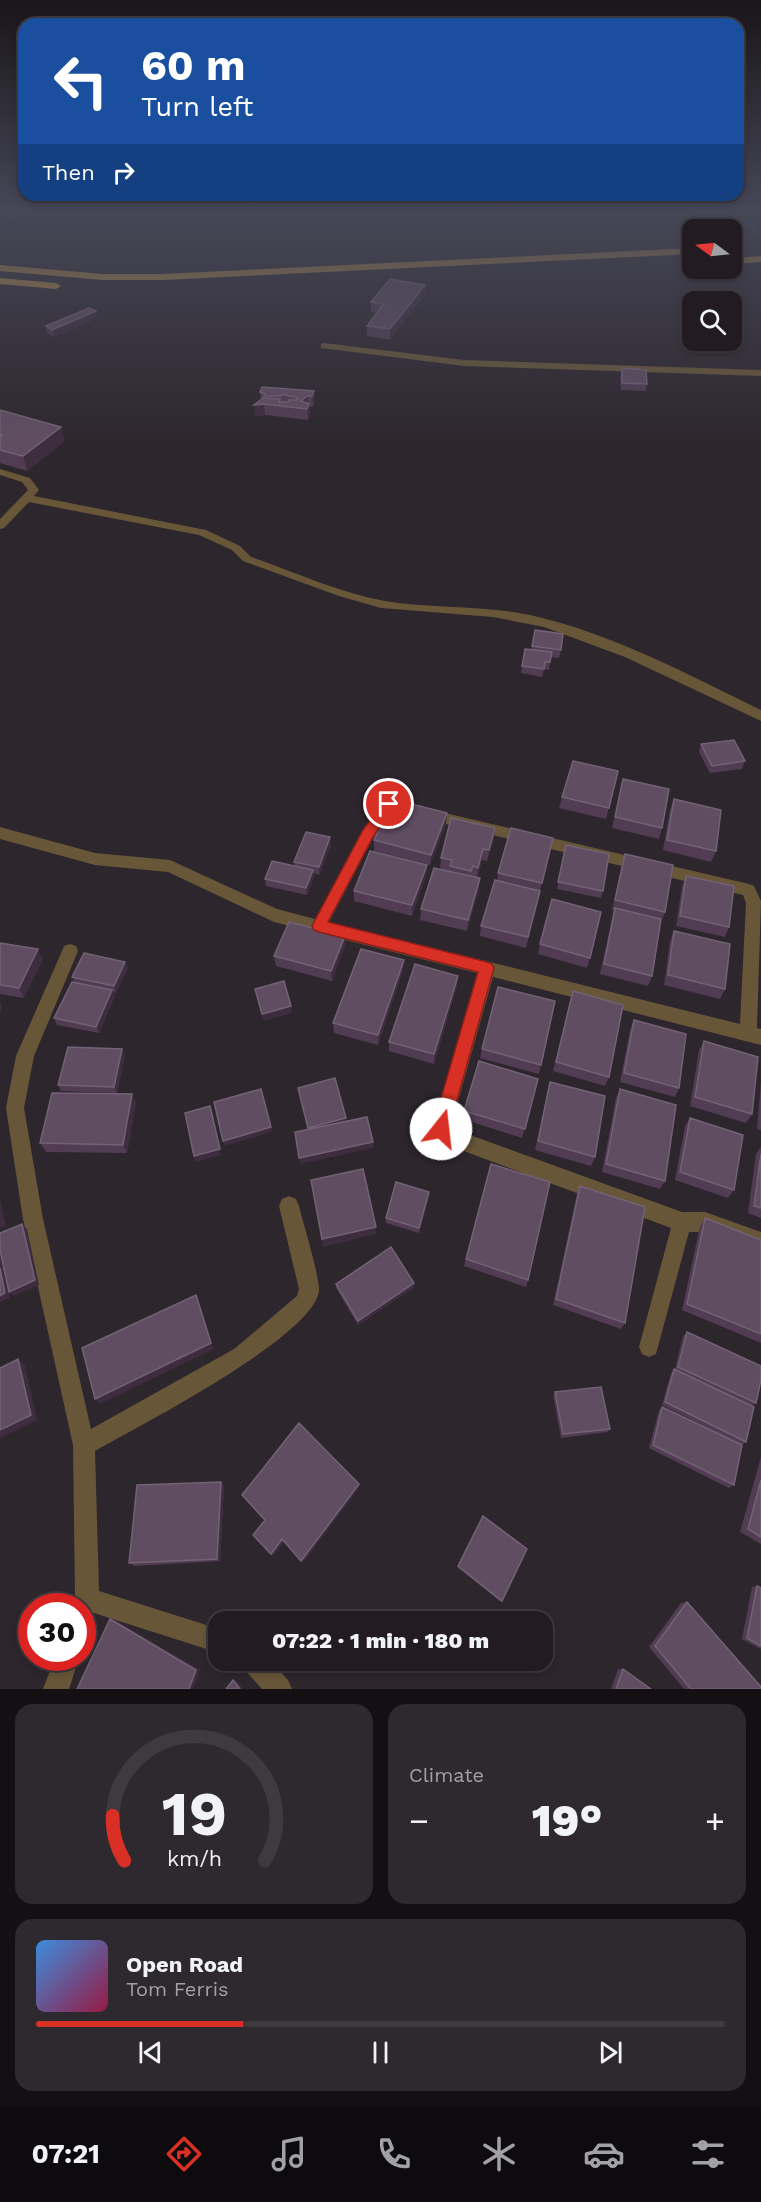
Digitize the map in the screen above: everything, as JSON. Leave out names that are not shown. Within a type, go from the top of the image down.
[{"type":"street","points":[[324,346],[464,363],[761,373]]},
{"type":"street","points":[[0,472],[26,480],[34,490],[0,526]]},
{"type":"street","points":[[26,498],[202,532],[236,548],[247,559],[370,600],[398,607],[491,612],[547,624],[674,672],[761,716]]},
{"type":"street","points":[[0,832],[95,859],[170,866],[274,915],[754,1035],[754,903],[749,890],[667,869],[389,804],[368,834],[319,926]]},
{"type":"street","points":[[70,951],[25,1056],[15,1108],[33,1219],[84,1445],[85,1593]]},
{"type":"street","points":[[487,968],[441,1129],[453,1138],[682,1222],[705,1222],[761,1242]]},
{"type":"street","points":[[84,1445],[241,1356],[305,1302],[309,1289],[289,1206]]},
{"type":"street","points":[[649,1347],[682,1222]]},
{"type":"street","points":[[96,1609],[208,1638]]},
{"type":"street","points":[[56,1689],[62,1671]]},
{"type":"street","points":[[263,1671],[279,1689]]},
{"type":"building","points":[[384,287],[424,287],[390,329],[367,326],[384,304],[371,302]]},
{"type":"building","points":[[89,308],[96,311],[52,330],[46,326]]},
{"type":"building","points":[[622,368],[646,370],[647,384],[622,383]]},
{"type":"building","points":[[262,387],[314,391],[312,396],[307,396],[301,401],[309,404],[307,409],[254,405],[263,398],[288,402],[298,398],[282,394],[281,396],[264,396],[265,394],[260,392]]},
{"type":"building","points":[[0,410],[61,427],[23,456],[0,450],[2,435],[0,435]]},
{"type":"building","points":[[535,630],[563,634],[561,650],[532,646]]},
{"type":"building","points":[[525,649],[552,652],[550,662],[545,662],[544,669],[522,666]]},
{"type":"building","points":[[734,740],[745,761],[712,766],[701,744]]},
{"type":"building","points":[[573,761],[618,771],[609,808],[562,797]]},
{"type":"building","points":[[623,779],[669,789],[662,828],[615,817]]},
{"type":"building","points":[[392,799],[447,813],[431,855],[374,840]]},
{"type":"building","points":[[674,799],[721,810],[716,851],[667,840]]},
{"type":"building","points":[[451,818],[495,828],[489,850],[483,849],[478,868],[473,866],[471,871],[450,866],[452,860],[441,858]]},
{"type":"building","points":[[511,828],[553,838],[542,883],[498,873]]},
{"type":"building","points":[[306,832],[330,837],[319,867],[294,862]]},
{"type":"building","points":[[566,845],[609,854],[603,891],[558,882]]},
{"type":"building","points":[[370,851],[427,865],[412,905],[354,891]]},
{"type":"building","points":[[625,854],[673,865],[665,912],[615,900]]},
{"type":"building","points":[[272,861],[313,870],[306,888],[265,879]]},
{"type":"building","points":[[434,868],[480,878],[468,920],[421,909]]},
{"type":"building","points":[[686,876],[734,886],[729,927],[680,916]]},
{"type":"building","points":[[495,880],[540,891],[528,937],[481,926]]},
{"type":"building","points":[[552,899],[601,912],[590,958],[540,944]]},
{"type":"building","points":[[615,908],[661,919],[652,976],[604,964]]},
{"type":"building","points":[[289,922],[345,936],[331,971],[274,956]]},
{"type":"building","points":[[674,931],[730,944],[725,989],[668,975]]},
{"type":"building","points":[[0,943],[38,949],[19,988],[0,985]]},
{"type":"building","points":[[361,949],[404,960],[378,1035],[333,1023]]},
{"type":"building","points":[[84,953],[125,962],[114,986],[72,977]]},
{"type":"building","points":[[415,964],[458,976],[434,1054],[389,1042]]},
{"type":"building","points":[[284,981],[291,1006],[262,1014],[255,989]]},
{"type":"building","points":[[72,982],[112,990],[96,1027],[54,1018]]},
{"type":"building","points":[[498,987],[555,1001],[541,1065],[482,1049]]},
{"type":"building","points":[[573,991],[623,1005],[609,1077],[556,1062]]},
{"type":"building","points":[[634,1020],[686,1034],[679,1088],[624,1073]]},
{"type":"building","points":[[704,1041],[758,1057],[752,1114],[695,1097]]},
{"type":"building","points":[[68,1047],[122,1049],[114,1087],[58,1085]]},
{"type":"building","points":[[479,1061],[538,1079],[525,1129],[464,1111]]},
{"type":"building","points":[[335,1078],[346,1118],[308,1128],[298,1088]]},
{"type":"building","points":[[550,1082],[605,1096],[595,1157],[538,1141]]},
{"type":"building","points":[[261,1089],[271,1127],[223,1141],[214,1102]]},
{"type":"building","points":[[620,1089],[676,1105],[665,1181],[606,1164]]},
{"type":"building","points":[[52,1093],[132,1094],[123,1145],[40,1143]]},
{"type":"building","points":[[210,1106],[220,1149],[194,1156],[185,1113]]},
{"type":"building","points":[[367,1117],[373,1142],[299,1158],[295,1132]]},
{"type":"building","points":[[690,1118],[743,1135],[734,1190],[680,1172]]},
{"type":"building","points":[[761,1154],[761,1208],[754,1206]]},
{"type":"building","points":[[491,1164],[550,1182],[528,1280],[466,1259]]},
{"type":"building","points":[[363,1169],[376,1227],[322,1239],[311,1180]]},
{"type":"building","points":[[396,1182],[429,1192],[419,1228],[386,1218]]},
{"type":"building","points":[[580,1186],[645,1207],[625,1323],[556,1299]]},
{"type":"building","points":[[705,1218],[761,1240],[761,1334],[687,1304]]},
{"type":"building","points":[[22,1224],[35,1280],[9,1292],[0,1250],[0,1233]]},
{"type":"building","points":[[391,1247],[414,1283],[358,1321],[336,1284]]},
{"type":"building","points":[[0,1268],[5,1293],[0,1296]]},
{"type":"building","points":[[196,1295],[211,1343],[95,1399],[82,1348]]},
{"type":"building","points":[[687,1332],[761,1366],[761,1380],[756,1403],[678,1367]]},
{"type":"building","points":[[18,1359],[31,1415],[0,1430],[0,1368]]},
{"type":"building","points":[[674,1369],[754,1407],[746,1442],[665,1402]]},
{"type":"building","points":[[601,1387],[610,1429],[563,1434],[555,1392]]},
{"type":"building","points":[[662,1407],[742,1445],[734,1485],[653,1445]]},
{"type":"building","points":[[299,1423],[359,1484],[301,1561],[282,1539],[271,1554],[253,1535],[265,1520],[242,1495]]},
{"type":"building","points":[[761,1480],[761,1537],[748,1529]]},
{"type":"building","points":[[221,1482],[217,1559],[129,1563],[137,1485]]},
{"type":"building","points":[[483,1516],[527,1549],[502,1601],[458,1566]]},
{"type":"building","points":[[757,1586],[761,1588],[761,1646],[747,1638]]},
{"type":"building","points":[[687,1602],[761,1689],[691,1689],[655,1646]]},
{"type":"building","points":[[110,1619],[196,1670],[189,1689],[77,1689],[85,1671],[96,1671],[96,1649]]},
{"type":"building","points":[[623,1669],[651,1689],[616,1689]]},
{"type":"building","points":[[233,1680],[240,1689],[226,1689]]},
{"type":"route","points":[[389,804],[368,834],[319,926],[487,968],[441,1129]]}]
